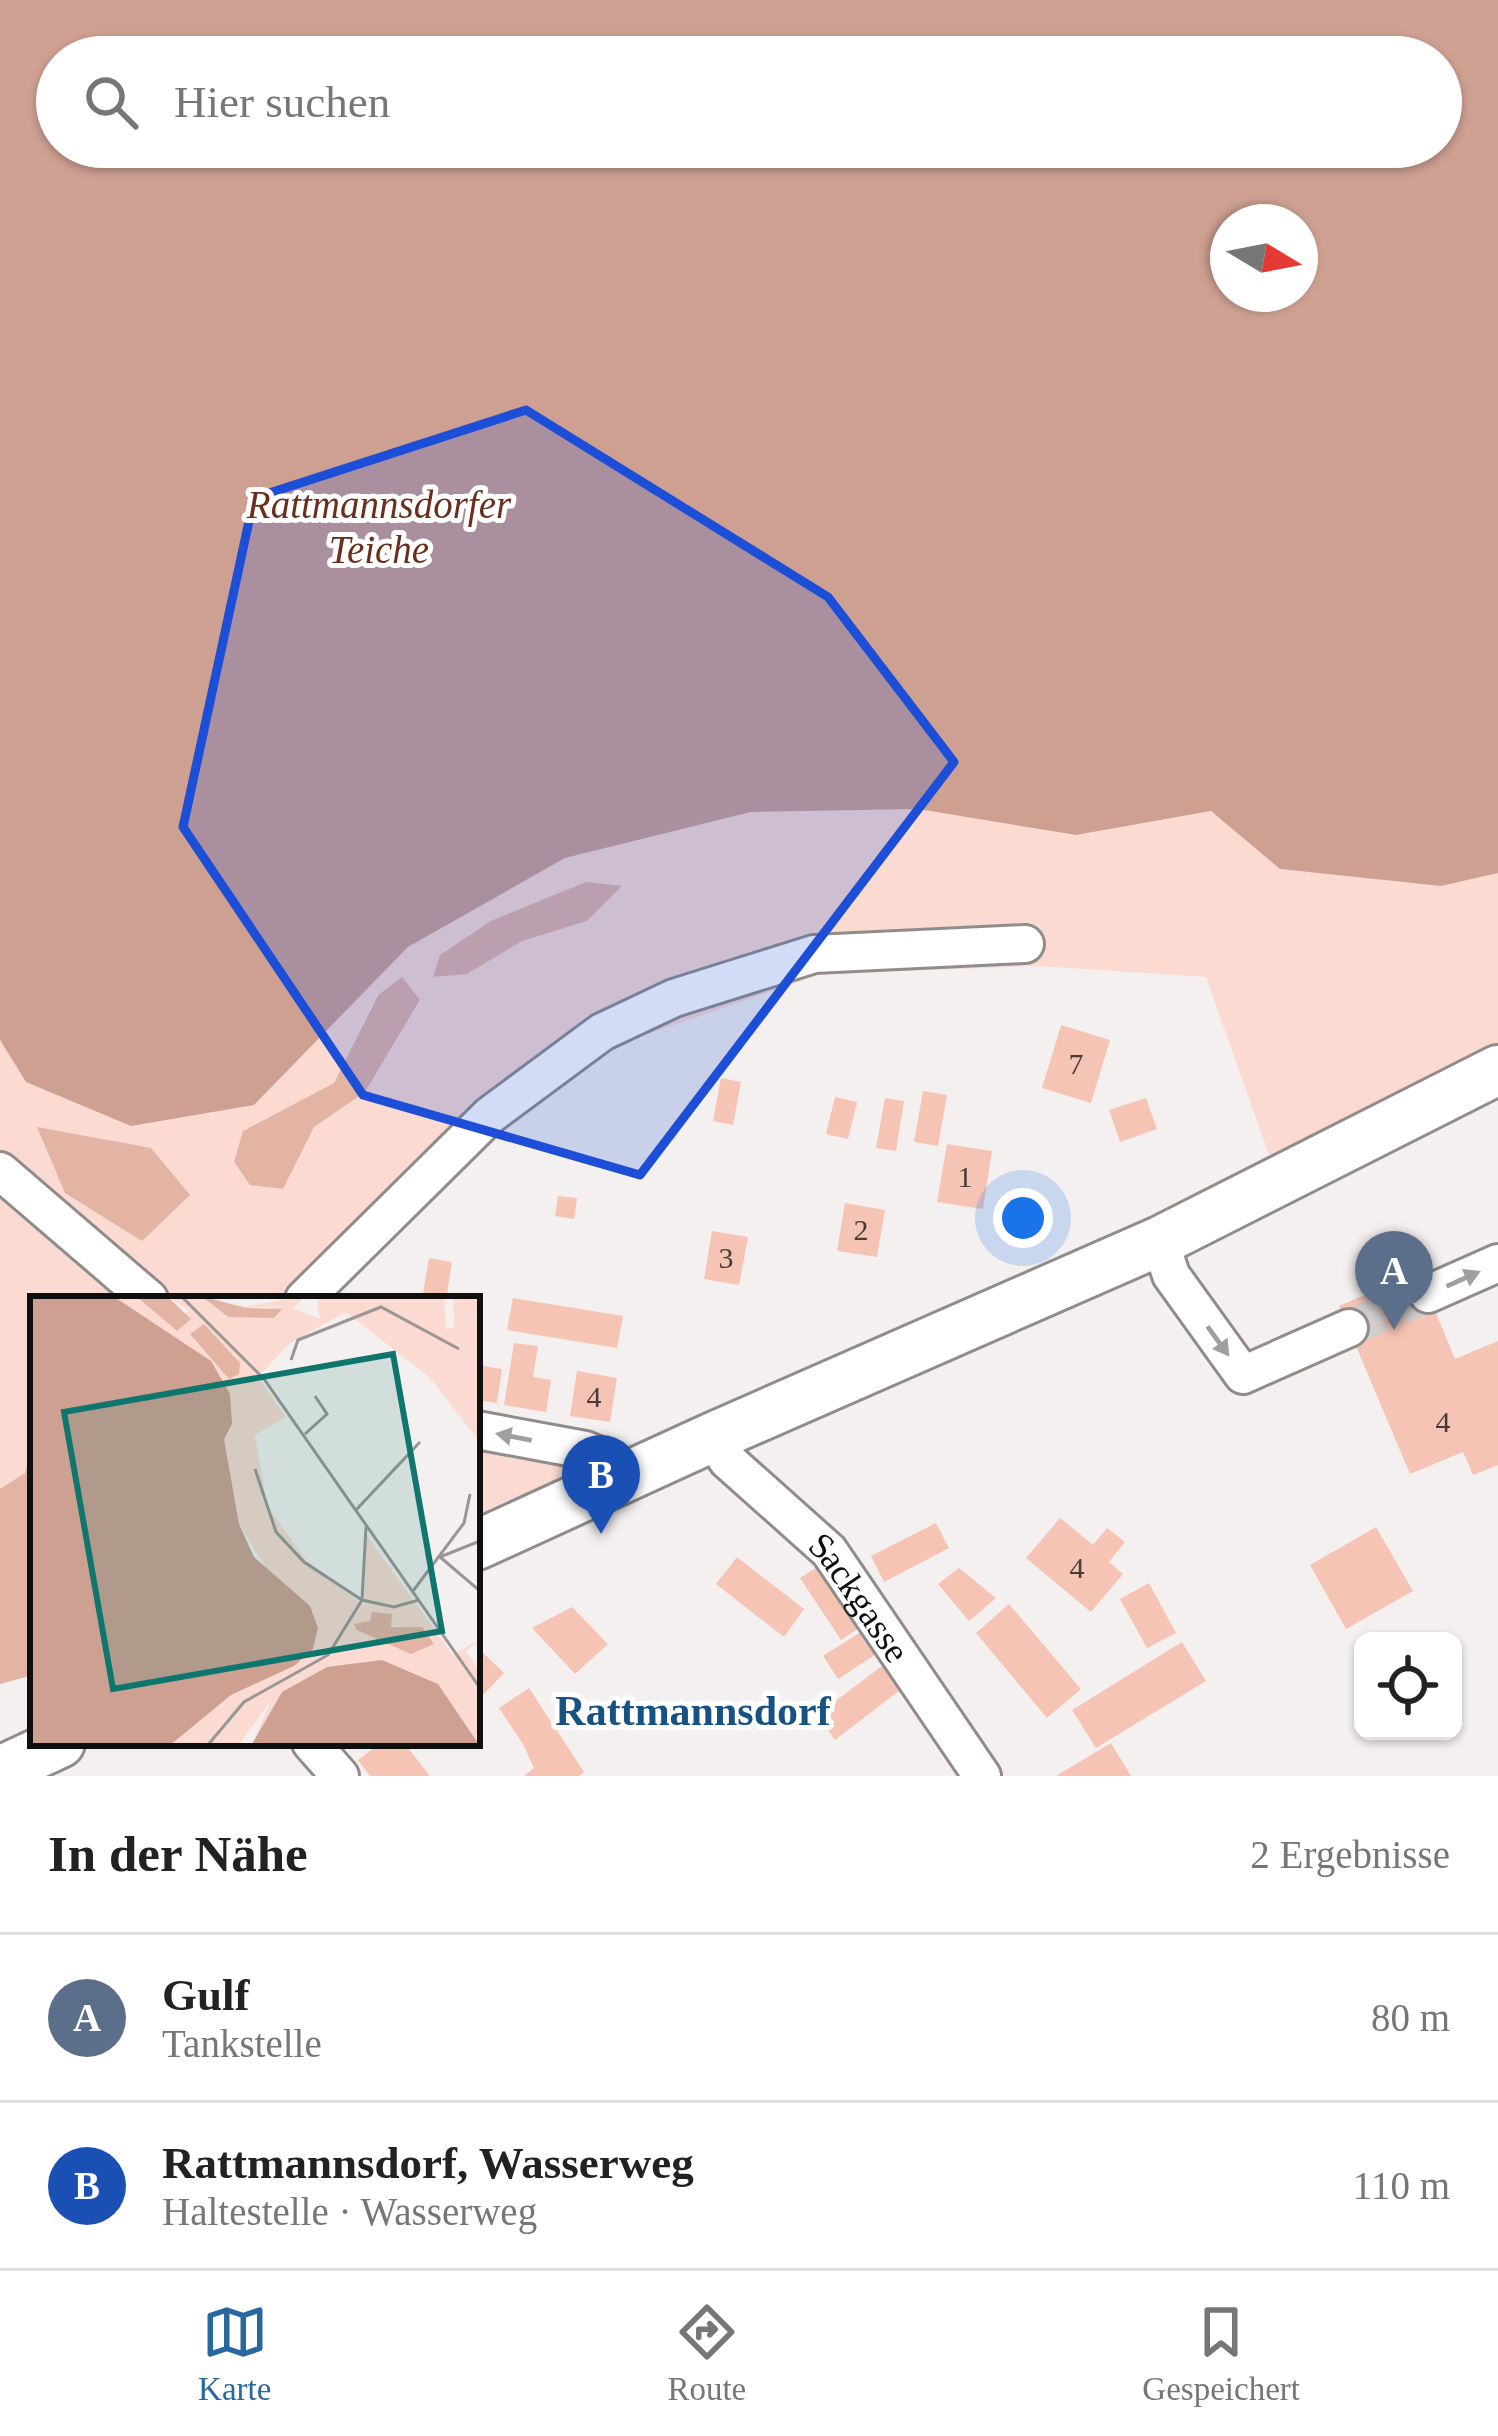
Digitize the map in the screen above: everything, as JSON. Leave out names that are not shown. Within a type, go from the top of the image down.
[{"type":"main road","points":[[480,1544],[1160,1241],[1495,1081]]},
{"type":"main road","points":[[0,1771],[54,1746]]},
{"type":"street","points":[[307,1296],[490,1115],[602,1032],[674,998],[814,954],[1025,944]]},
{"type":"street","points":[[0,1171],[146,1296]]},
{"type":"street","points":[[1160,1241],[1171,1275],[1243,1375],[1349,1328]]},
{"type":"street","points":[[1428,1294],[1498,1263]]},
{"type":"street","points":[[480,1431],[585,1450],[607,1459],[623,1480]]},
{"type":"street","name":"Sackgasse","points":[[713,1437],[727,1460],[829,1551],[982,1776]]},
{"type":"street","points":[[314,1746],[340,1776]]},
{"type":"highlighted area","points":[[526,410],[828,597],[954,762],[640,1175],[363,1095],[183,827],[254,498]]},
{"type":"shaded area","points":[[918,809],[1076,835],[1211,811],[1281,869],[1441,886],[1498,873],[1498,1046],[1269,1155],[1206,977],[1038,966],[821,974],[610,1047],[291,1296],[30,1296],[30,1456],[25,1473],[0,1489],[0,1040],[26,1082],[254,1105],[408,947],[565,858],[751,812]],"holes":[[[621,887],[587,921],[522,941],[467,974],[434,976]],[[403,978],[420,1001],[365,1092],[314,1126],[283,1189],[243,1131],[334,1083],[377,995]]]},
{"type":"shaded area","points":[[586,882],[622,886],[587,921],[522,941],[467,974],[433,977],[440,955],[491,921]]},
{"type":"shaded area","points":[[402,977],[420,1000],[365,1092],[314,1127],[283,1189],[250,1185],[234,1162],[243,1131],[334,1083],[378,995]]},
{"type":"shaded area","points":[[37,1127],[151,1148],[190,1195],[142,1241],[65,1193]]},
{"type":"shaded area","points":[[480,1444],[589,1465],[594,1476],[480,1525]]},
{"type":"shaded area","points":[[30,1456],[30,1676],[0,1684],[0,1489],[25,1473]]},
{"type":"water","name":"Rattmannsdorfer Teiche","points":[[0,0],[1498,0],[1498,873],[1441,886],[1280,869],[1211,811],[1076,835],[918,809],[751,812],[565,858],[408,947],[254,1105],[131,1126],[26,1082],[0,1040]]},
{"type":"building","points":[[1061,1025],[1110,1040],[1091,1103],[1042,1088]]},
{"type":"building","points":[[721,1078],[741,1082],[733,1125],[713,1121]]},
{"type":"building","points":[[923,1091],[947,1095],[938,1146],[914,1142]]},
{"type":"building","points":[[835,1097],[857,1102],[848,1139],[826,1134]]},
{"type":"building","points":[[885,1098],[904,1101],[896,1151],[876,1148]]},
{"type":"building","points":[[1146,1098],[1157,1129],[1120,1142],[1109,1110]]},
{"type":"building","points":[[947,1144],[992,1151],[983,1209],[937,1202]]},
{"type":"building","points":[[558,1196],[577,1198],[574,1219],[555,1216]]},
{"type":"building","points":[[845,1203],[885,1210],[877,1257],[837,1251]]},
{"type":"building","points":[[712,1231],[748,1237],[739,1285],[704,1279]]},
{"type":"building","points":[[429,1258],[452,1262],[446,1296],[423,1296]]},
{"type":"building","points":[[1419,1272],[1455,1359],[1498,1341],[1498,1465],[1473,1475],[1463,1452],[1410,1474],[1339,1306]]},
{"type":"building","points":[[513,1298],[623,1316],[617,1348],[507,1330]]},
{"type":"building","points":[[514,1343],[538,1346],[533,1377],[551,1380],[546,1412],[504,1405]]},
{"type":"building","points":[[480,1365],[502,1369],[497,1403],[480,1400]]},
{"type":"building","points":[[577,1371],[617,1378],[610,1422],[570,1416]]},
{"type":"building","points":[[1060,1518],[1093,1545],[1107,1528],[1125,1542],[1109,1562],[1123,1574],[1091,1612],[1026,1558]]},
{"type":"building","points":[[936,1523],[949,1548],[884,1582],[871,1556]]},
{"type":"building","points":[[1376,1527],[1413,1591],[1346,1629],[1310,1565]]},
{"type":"building","points":[[737,1557],[804,1609],[784,1637],[716,1584]]},
{"type":"building","points":[[825,1562],[865,1624],[841,1640],[800,1578]]},
{"type":"building","points":[[959,1568],[996,1598],[969,1621],[938,1584]]},
{"type":"building","points":[[1149,1583],[1176,1633],[1147,1648],[1120,1599]]},
{"type":"building","points":[[1009,1604],[1081,1689],[1047,1718],[976,1633]]},
{"type":"building","points":[[572,1607],[608,1644],[575,1674],[532,1628]]},
{"type":"building","points":[[867,1628],[881,1651],[838,1679],[823,1656]]},
{"type":"building","points":[[1182,1642],[1206,1681],[1096,1748],[1072,1710]]},
{"type":"building","points":[[480,1650],[504,1673],[480,1698]]},
{"type":"building","points":[[886,1663],[904,1687],[835,1740],[817,1715]]},
{"type":"building","points":[[529,1688],[584,1772],[579,1776],[524,1776],[534,1768],[499,1708]]},
{"type":"building","points":[[1111,1743],[1131,1776],[1056,1776]]},
{"type":"building","points":[[376,1746],[406,1746],[430,1776],[370,1776],[358,1760]]},
{"type":"tunnel","points":[[1349,1328],[1428,1294]]},
{"type":"place","name":"Gulf","points":[[1394,1330]]},
{"type":"place","name":"Rattmannsdorf, Wasserweg","points":[[601,1534]]},
{"type":"district","name":"Rattmannsdorf","points":[[693,1710]]}]
